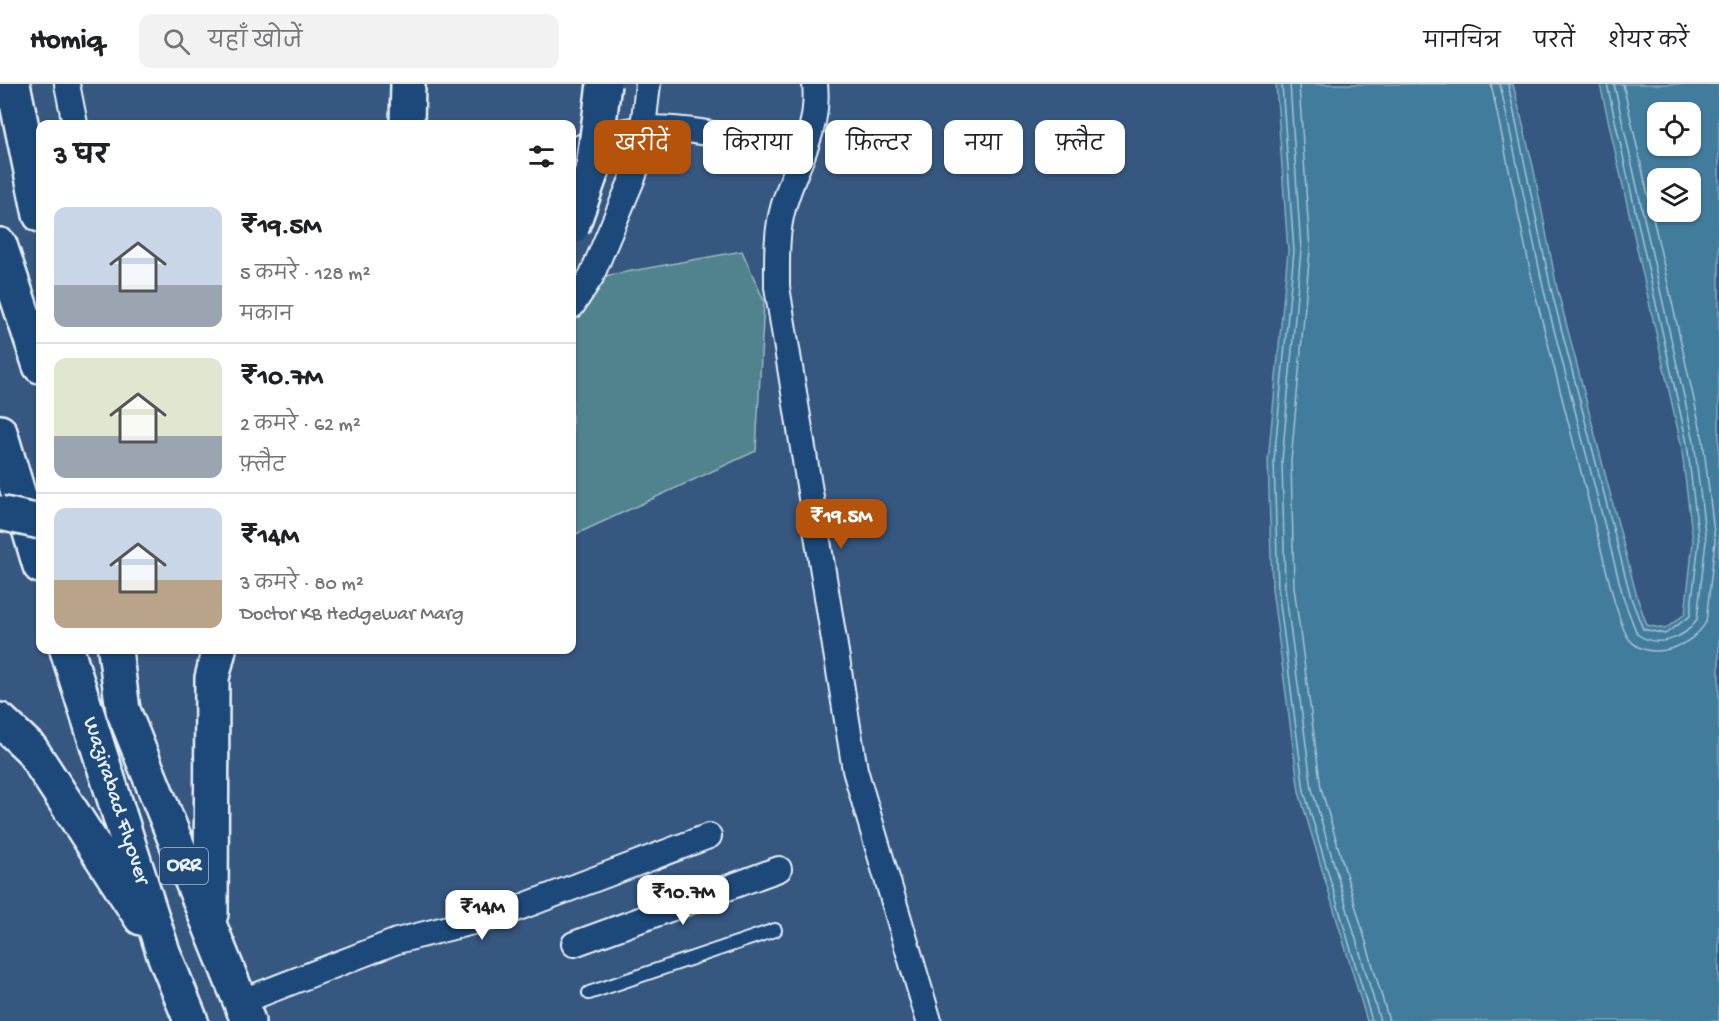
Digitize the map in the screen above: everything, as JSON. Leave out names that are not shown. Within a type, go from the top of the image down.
[{"type":"highway","points":[[13,84],[36,196]]},
{"type":"highway","points":[[407,120],[408,84]]},
{"type":"highway","points":[[576,215],[593,168],[604,84]]},
{"type":"highway","points":[[0,245],[36,354]]},
{"type":"highway","points":[[0,432],[36,553]]},
{"type":"highway","points":[[0,513],[36,521]]},
{"type":"highway","name":"Wazirabad Flyover","points":[[68,654],[163,952]]},
{"type":"highway","name":"ORR","points":[[116,654],[123,710],[244,1012]]},
{"type":"highway","points":[[211,933],[212,678],[218,654]]},
{"type":"highway","name":"ORR","points":[[0,720],[31,749],[163,952],[191,1021]]},
{"type":"street","points":[[67,84],[74,120]]},
{"type":"street","points":[[645,120],[648,84]]},
{"type":"street","points":[[813,127],[815,84]]},
{"type":"street","points":[[576,150],[594,141]]},
{"type":"street","points":[[576,300],[591,277],[634,174]]},
{"type":"street","points":[[795,174],[782,209],[778,240],[777,287],[855,770],[929,1021]]},
{"type":"street","points":[[244,1012],[397,941],[500,915],[709,836]]},
{"type":"street","points":[[574,944],[778,869]]},
{"type":"lane","points":[[589,993],[775,930]]},
{"type":"green space","points":[[742,251],[764,301],[756,451],[576,534],[576,309],[599,277]]},
{"type":"water","points":[[1276,84],[1513,84],[1533,166],[1557,288],[1637,597],[1647,625],[1665,629],[1685,614],[1693,542],[1681,444],[1600,84],[1719,84],[1719,1021],[1367,1021],[1299,792],[1272,589],[1268,461],[1288,251]]}]
